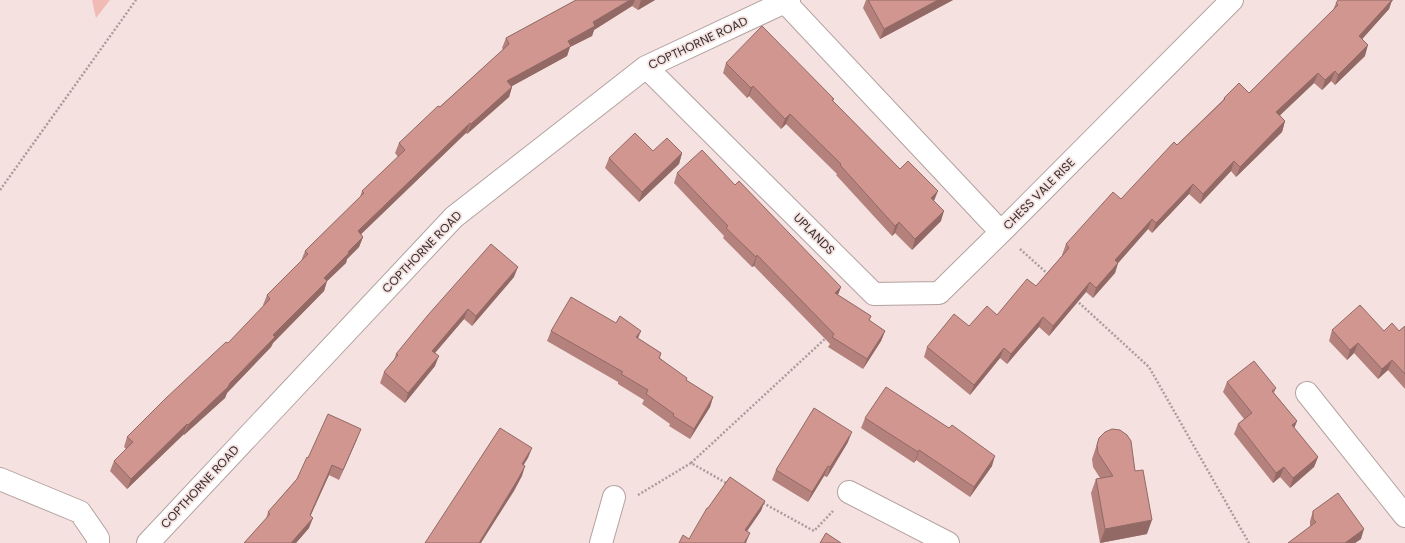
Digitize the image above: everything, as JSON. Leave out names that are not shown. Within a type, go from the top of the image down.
[{"type":"street","name":"CHESS VALE RISE","points":[[787,1],[1001,232],[1232,0]]},
{"type":"street","name":"COPTHORNE ROAD","points":[[148,543],[454,217],[646,67],[787,1]]},
{"type":"street","name":"UPLANDS","points":[[646,67],[874,294],[939,293],[1001,232]]},
{"type":"street","points":[[1307,393],[1405,516]]},
{"type":"street","points":[[0,479],[80,512],[98,538],[98,543]]},
{"type":"street","points":[[849,492],[948,543]]},
{"type":"street","points":[[601,543],[614,497]]},
{"type":"path","points":[[0,190],[136,0]]},
{"type":"path","points":[[1001,232],[1054,281]]},
{"type":"path","points":[[1072,297],[1149,367],[1250,543]]},
{"type":"path","points":[[614,497],[638,495],[691,463],[828,336]]},
{"type":"path","points":[[691,463],[732,486]]},
{"type":"path","points":[[760,501],[814,531],[849,492]]},
{"type":"shaded area","points":[[92,0],[110,0],[96,18]]},
{"type":"building","points":[[576,0],[630,0],[593,22],[595,26],[568,41],[571,46],[507,81],[512,87],[471,124],[470,123],[358,231],[363,237],[324,278],[327,281],[273,335],[275,337],[230,383],[228,387],[188,425],[187,424],[131,479],[114,461],[133,442],[127,437],[226,342],[228,343],[270,299],[267,295],[308,254],[305,251],[364,193],[362,191],[405,150],[399,143],[438,106],[440,107],[509,44],[506,38]]},
{"type":"building","points":[[868,0],[938,0],[884,29]]},
{"type":"building","points":[[1338,0],[1392,0],[1359,36],[1368,45],[1338,75],[1335,71],[1325,80],[1318,73],[1276,112],[1285,121],[1240,167],[1234,161],[1203,194],[1193,184],[1156,223],[1152,219],[1115,260],[1118,263],[1096,288],[1090,282],[1053,326],[1043,317],[1011,354],[1004,348],[974,385],[927,347],[954,314],[969,326],[987,306],[997,315],[1027,279],[1036,286],[1069,248],[1066,244],[1113,192],[1121,199],[1174,142],[1177,145],[1225,99],[1224,98],[1239,83],[1249,93],[1338,5],[1336,3]]},
{"type":"building","points":[[762,26],[900,169],[908,161],[938,191],[931,198],[944,211],[915,239],[899,222],[895,226],[840,165],[841,164],[790,114],[785,119],[753,86],[751,88],[726,63]]},
{"type":"building","points":[[635,133],[653,151],[667,138],[682,153],[642,192],[609,158]]},
{"type":"building","points":[[702,150],[735,185],[739,181],[841,287],[835,293],[871,316],[869,320],[885,331],[867,359],[832,337],[834,334],[757,255],[756,257],[726,228],[728,226],[677,173]]},
{"type":"building","points":[[491,244],[518,267],[476,316],[468,309],[432,351],[439,356],[408,393],[384,372],[398,355],[396,354],[428,315]]},
{"type":"building","points":[[571,297],[616,323],[620,316],[641,331],[636,337],[661,353],[659,358],[687,378],[686,380],[713,397],[694,429],[673,416],[674,414],[646,394],[648,390],[621,374],[623,372],[551,331]]},
{"type":"building","points":[[1360,305],[1384,331],[1392,323],[1399,331],[1405,326],[1405,374],[1392,360],[1382,369],[1358,343],[1350,350],[1332,330]]},
{"type":"building","points":[[1254,361],[1276,388],[1272,391],[1297,421],[1292,425],[1318,457],[1293,478],[1284,467],[1276,473],[1238,424],[1252,413],[1227,382]]},
{"type":"building","points":[[886,387],[949,428],[952,425],[995,456],[974,487],[919,450],[918,452],[865,418]]},
{"type":"building","points":[[814,408],[852,432],[812,492],[776,470]]},
{"type":"building","points":[[328,414],[361,429],[343,470],[332,465],[310,515],[313,518],[291,543],[244,543],[270,514],[268,512],[297,479]]},
{"type":"building","points":[[500,428],[532,448],[522,464],[525,466],[517,481],[479,543],[425,543]]},
{"type":"building","points":[[1112,429],[1120,430],[1127,435],[1131,441],[1135,471],[1143,470],[1152,520],[1105,529],[1096,479],[1113,476],[1098,453],[1097,445],[1099,438],[1105,432]]},
{"type":"building","points":[[730,477],[765,501],[745,530],[750,533],[744,543],[679,543],[683,535],[689,539],[707,508]]},
{"type":"building","points":[[1338,493],[1364,529],[1345,543],[1288,543],[1316,522],[1313,519],[1313,511]]},
{"type":"building","points":[[826,533],[841,543],[820,543]]}]
